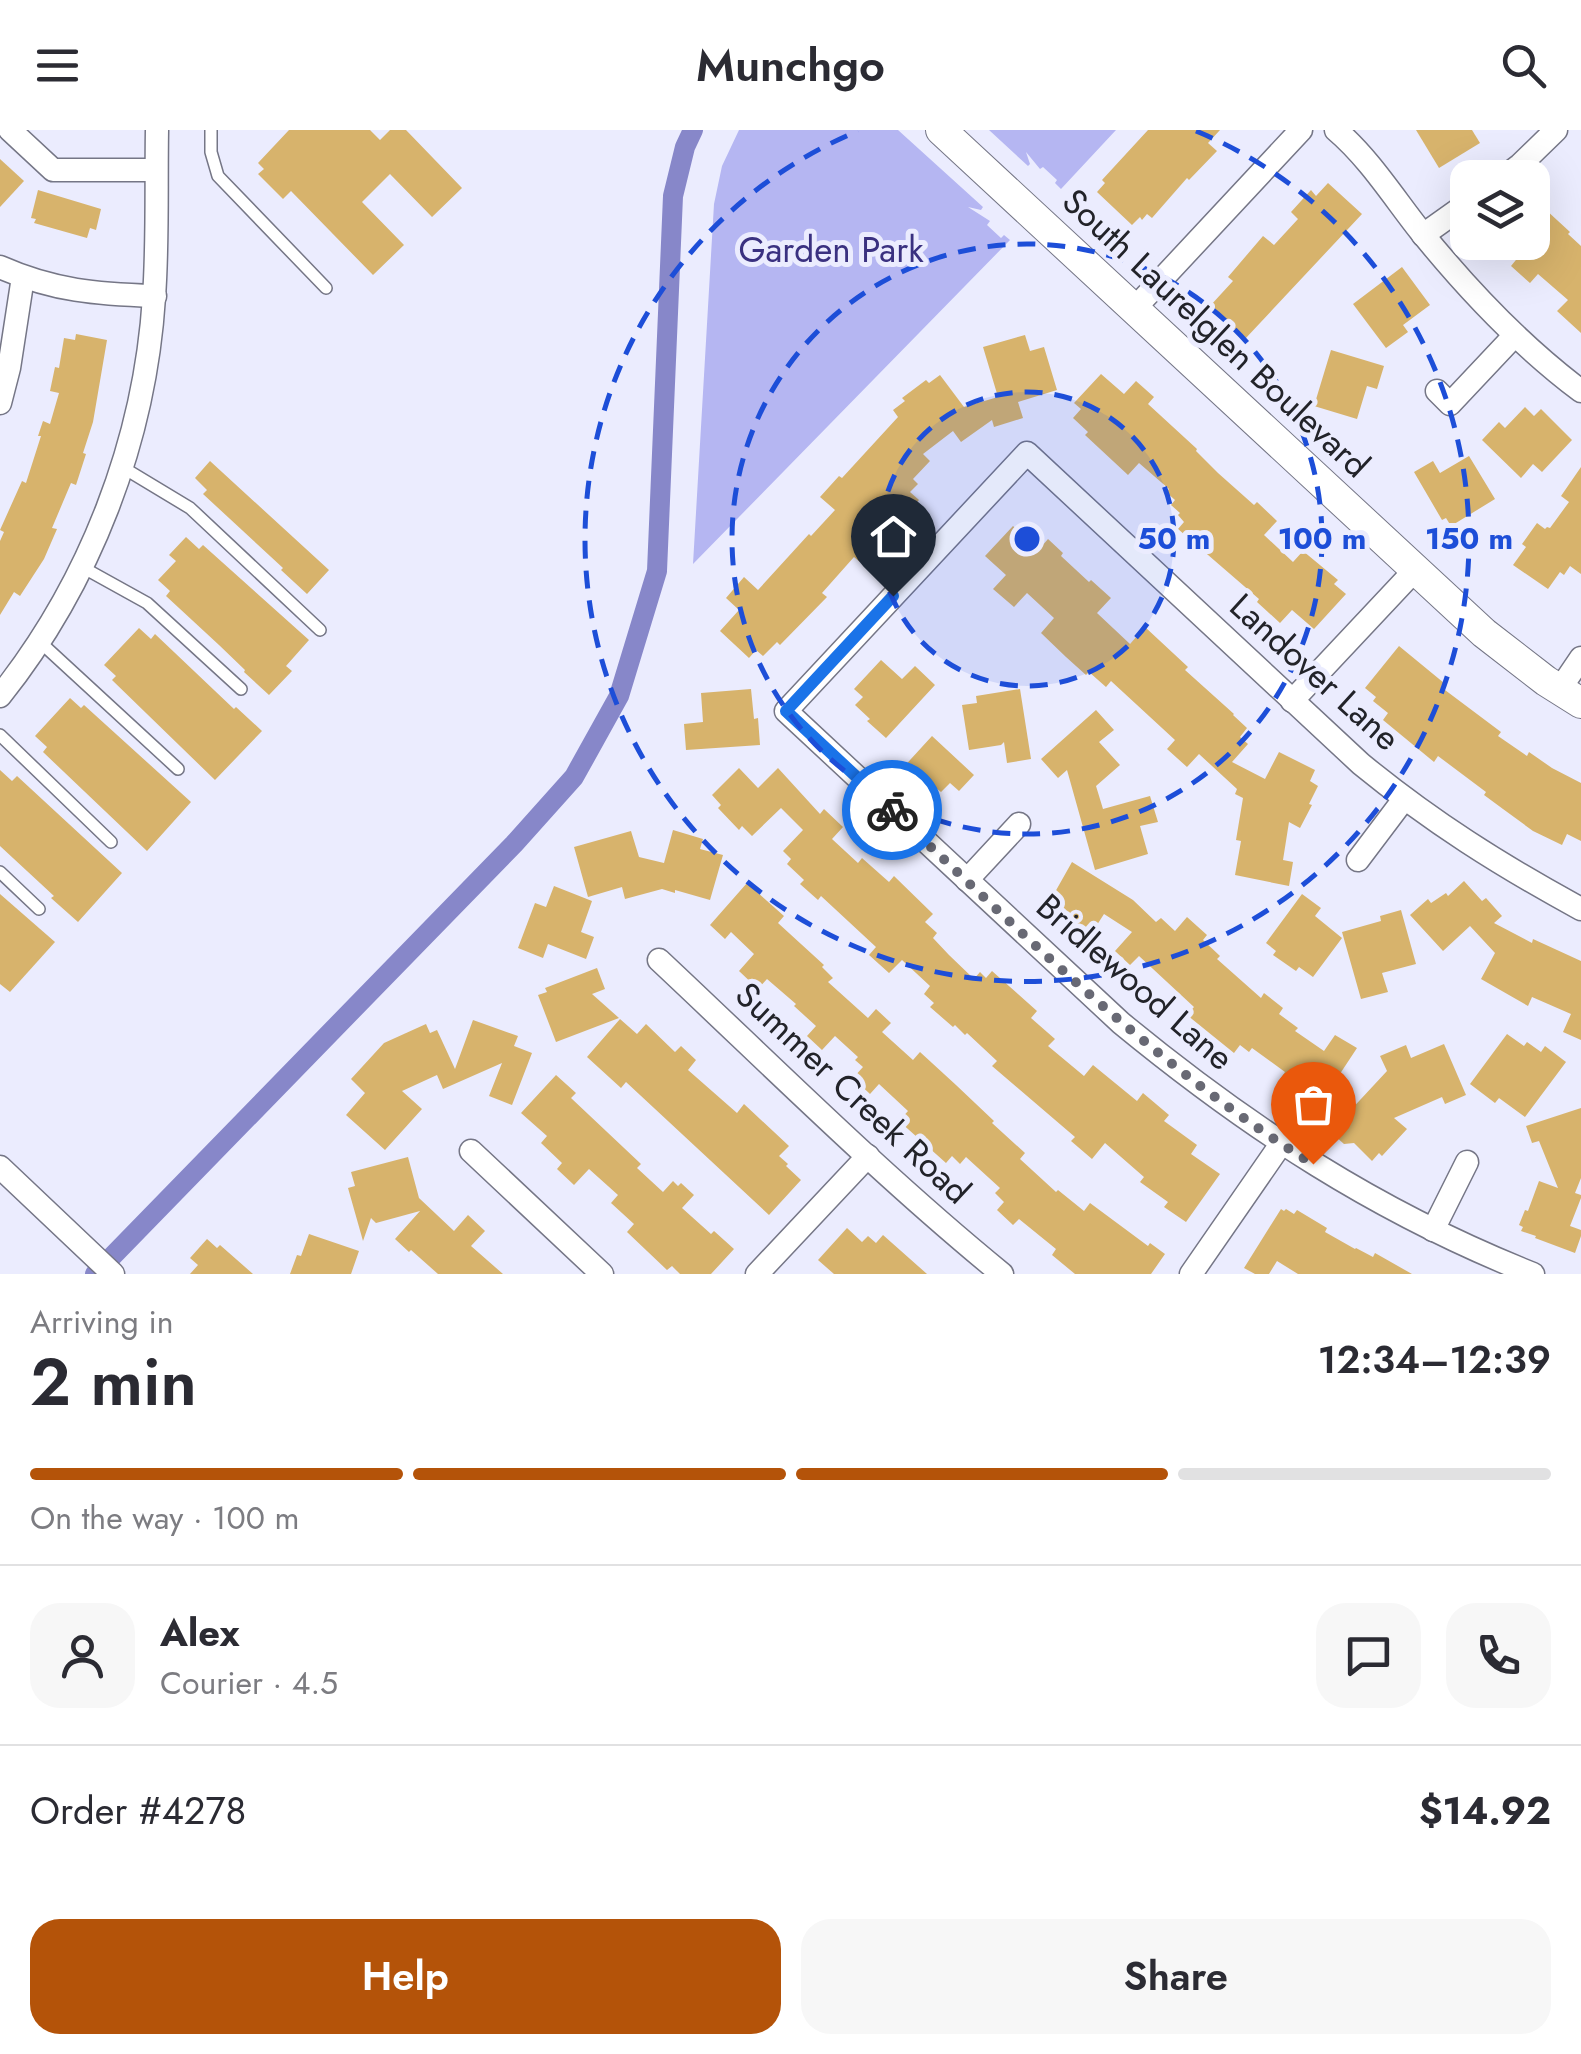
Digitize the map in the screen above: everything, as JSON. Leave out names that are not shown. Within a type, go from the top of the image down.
[{"type":"street","points":[[10,130],[53,170],[156,170]]},
{"type":"street","points":[[0,696],[39,641],[82,567],[122,467],[141,395],[155,296],[157,130]]},
{"type":"street","name":"South Laurelglen Boulevard","points":[[941,130],[1484,633],[1570,696]]},
{"type":"street","points":[[1134,308],[1300,130]]},
{"type":"street","points":[[1336,130],[1471,290],[1515,335],[1581,391]]},
{"type":"street","points":[[1525,160],[1556,130]]},
{"type":"street","points":[[1423,235],[1450,215]]},
{"type":"street","points":[[0,268],[54,287],[91,294],[155,296]]},
{"type":"street","points":[[0,403],[12,355],[23,277]]},
{"type":"street","points":[[1437,392],[1450,404],[1515,335]]},
{"type":"street","name":"Landover Lane","points":[[786,711],[1027,453],[1360,764],[1404,799],[1502,865],[1581,909]]},
{"type":"street","points":[[1292,701],[1415,570]]},
{"type":"street","points":[[1570,696],[1581,658]]},
{"type":"street","name":"Bridlewood Lane","points":[[786,711],[1121,1024],[1179,1071],[1280,1144],[1345,1183],[1433,1230],[1532,1274]]},
{"type":"street","points":[[1358,860],[1404,799]]},
{"type":"street","points":[[966,880],[1019,824]]},
{"type":"street","name":"Summer Creek Road","points":[[659,960],[868,1156],[1002,1274]]},
{"type":"street","points":[[1191,1274],[1280,1144]]},
{"type":"street","points":[[471,1152],[602,1274]]},
{"type":"street","points":[[757,1274],[868,1156]]},
{"type":"street","points":[[1433,1230],[1466,1162]]},
{"type":"street","points":[[0,1166],[113,1274]]},
{"type":"lane","points":[[211,130],[210,152],[218,176],[326,288]]},
{"type":"lane","points":[[122,467],[190,508],[320,630]]},
{"type":"lane","points":[[82,567],[147,603],[241,689]]},
{"type":"lane","points":[[39,641],[178,769]]},
{"type":"lane","points":[[0,735],[111,842]]},
{"type":"lane","points":[[0,872],[39,909]]},
{"type":"green space","name":"Garden Park","points":[[739,130],[898,130],[983,207],[968,207],[990,221],[987,225],[1001,238],[1004,235],[1010,240],[693,564],[714,204],[722,166]]},
{"type":"green space","points":[[989,130],[1116,130],[1061,189],[1055,183],[1057,180],[1043,167],[1040,169],[1026,152],[1028,166]]},
{"type":"building","points":[[289,130],[370,130],[380,140],[390,130],[406,130],[462,188],[432,217],[390,174],[362,202],[404,245],[373,275],[291,191],[283,199],[258,174],[264,169],[258,163]]},
{"type":"building","points":[[1148,130],[1220,130],[1208,143],[1217,151],[1152,218],[1147,214],[1132,225],[1097,192],[1105,183],[1102,180]]},
{"type":"building","points":[[1416,130],[1472,130],[1480,143],[1439,168]]},
{"type":"building","points":[[0,159],[24,181],[0,207]]},
{"type":"building","points":[[1328,183],[1362,214],[1245,339],[1210,306],[1233,281],[1228,277],[1263,236],[1274,245],[1298,219],[1291,212],[1311,190],[1316,196]]},
{"type":"building","points":[[38,190],[101,209],[96,230],[90,228],[87,238],[34,223],[36,219],[31,218]]},
{"type":"building","points":[[1550,214],[1570,232],[1581,246],[1581,333],[1557,311],[1568,300],[1538,274],[1530,283],[1511,266],[1516,260],[1550,260]]},
{"type":"building","points":[[1402,267],[1430,305],[1403,325],[1408,332],[1386,348],[1353,304]]},
{"type":"building","points":[[76,334],[107,340],[93,422],[83,453],[86,454],[76,485],[71,483],[52,528],[57,529],[44,559],[20,596],[14,592],[0,615],[0,541],[4,532],[0,530],[22,481],[26,483],[43,421],[50,424],[59,393],[50,391],[64,338],[75,340]]},
{"type":"building","points":[[1025,335],[1030,351],[1044,347],[1057,390],[1018,402],[1023,418],[994,427],[992,420],[961,442],[953,431],[923,454],[930,461],[913,479],[918,484],[910,492],[919,500],[860,562],[854,557],[822,593],[827,597],[780,645],[777,642],[763,656],[756,650],[749,658],[720,631],[739,610],[726,598],[744,577],[758,590],[835,510],[820,497],[898,417],[893,410],[905,401],[902,398],[940,375],[964,407],[998,397],[983,347]]},
{"type":"building","points":[[1331,350],[1384,366],[1377,389],[1367,386],[1357,419],[1314,406]]},
{"type":"building","points":[[1101,374],[1124,394],[1136,381],[1154,397],[1148,404],[1218,473],[1277,521],[1264,535],[1293,562],[1303,551],[1338,580],[1334,584],[1346,594],[1314,629],[1292,610],[1280,623],[1257,602],[1259,599],[1178,529],[1184,522],[1171,505],[1175,500],[1166,492],[1169,489],[1139,463],[1128,475],[1085,435],[1088,432],[1073,418],[1081,409],[1074,403]]},
{"type":"building","points":[[1525,407],[1534,416],[1541,409],[1572,440],[1542,472],[1533,464],[1521,478],[1482,440],[1499,422],[1505,428]]},
{"type":"building","points":[[1469,456],[1495,499],[1451,526],[1446,518],[1442,520],[1414,472],[1433,461],[1440,473]]},
{"type":"building","points":[[210,461],[329,570],[307,594],[203,494],[207,490],[195,478]]},
{"type":"building","points":[[1581,467],[1581,574],[1570,566],[1564,575],[1560,572],[1548,589],[1513,565],[1537,523],[1550,528],[1569,502],[1561,496]]},
{"type":"building","points":[[1013,526],[1022,534],[1026,530],[1042,546],[1048,539],[1063,553],[1061,556],[1111,598],[1097,613],[1130,644],[1145,627],[1247,728],[1240,737],[1248,744],[1232,762],[1265,779],[1279,752],[1315,770],[1310,781],[1318,786],[1309,804],[1312,805],[1300,828],[1289,822],[1283,860],[1293,862],[1289,886],[1235,875],[1243,798],[1235,794],[1237,789],[1199,754],[1187,767],[1167,749],[1175,740],[1111,681],[1106,687],[1066,657],[1041,633],[1054,618],[1027,593],[1014,607],[993,589],[1006,575],[985,556]]},
{"type":"building","points":[[186,537],[199,549],[203,545],[309,640],[286,666],[292,671],[269,695],[166,596],[170,591],[158,580],[176,561],[169,555]]},
{"type":"building","points":[[139,628],[151,639],[155,634],[262,731],[215,780],[112,680],[116,676],[104,665]]},
{"type":"building","points":[[1399,646],[1444,683],[1441,687],[1501,732],[1498,736],[1527,756],[1529,752],[1581,783],[1581,841],[1567,834],[1562,845],[1533,831],[1438,756],[1434,762],[1383,720],[1388,713],[1365,688]]},
{"type":"building","points":[[881,660],[902,679],[915,666],[935,685],[886,738],[855,705],[863,697],[854,689]]},
{"type":"building","points":[[751,689],[760,745],[686,750],[684,724],[703,722],[701,693]]},
{"type":"building","points":[[1020,689],[1031,759],[1007,763],[1004,742],[969,750],[962,705],[977,703],[976,696]]},
{"type":"building","points":[[70,698],[81,708],[84,705],[191,802],[147,851],[43,752],[47,747],[35,736]]},
{"type":"building","points":[[1096,710],[1114,730],[1099,742],[1120,765],[1096,786],[1103,809],[1150,796],[1158,822],[1140,826],[1148,854],[1095,870],[1067,770],[1058,778],[1041,759]]},
{"type":"building","points":[[932,736],[974,775],[959,791],[950,783],[941,792],[936,788],[929,797],[900,771]]},
{"type":"building","points":[[739,768],[758,788],[778,768],[820,814],[824,809],[843,827],[832,839],[858,863],[862,858],[889,882],[894,876],[933,914],[925,922],[937,933],[933,938],[974,979],[980,972],[986,978],[992,971],[1037,1011],[1031,1018],[1055,1039],[1048,1046],[1084,1076],[1093,1065],[1137,1101],[1143,1093],[1169,1115],[1164,1121],[1197,1145],[1191,1154],[1220,1174],[1186,1222],[1164,1207],[1168,1202],[1140,1182],[1144,1177],[1105,1143],[1092,1159],[1071,1141],[1075,1137],[992,1066],[997,1061],[930,1007],[934,1003],[924,994],[930,986],[902,960],[889,973],[869,955],[876,947],[821,896],[818,900],[800,884],[804,880],[787,864],[791,859],[783,851],[803,830],[781,808],[752,836],[742,826],[739,830],[718,808],[721,805],[712,795]]},
{"type":"building","points":[[0,770],[12,781],[17,776],[122,873],[78,922],[0,846]]},
{"type":"building","points":[[673,830],[703,839],[700,849],[723,855],[710,900],[662,889],[625,899],[622,887],[588,897],[574,847],[631,831],[639,857],[664,863]]},
{"type":"building","points":[[1072,862],[1133,900],[1156,922],[1161,918],[1175,931],[1187,917],[1207,935],[1203,940],[1220,956],[1217,959],[1261,998],[1264,993],[1283,1008],[1279,1014],[1298,1028],[1295,1031],[1324,1051],[1335,1035],[1357,1048],[1326,1095],[1347,1114],[1387,1071],[1380,1056],[1406,1045],[1411,1058],[1444,1044],[1466,1095],[1445,1104],[1442,1097],[1394,1118],[1407,1129],[1382,1156],[1379,1153],[1372,1161],[1354,1143],[1344,1144],[1324,1126],[1331,1119],[1279,1081],[1285,1072],[1252,1048],[1249,1052],[1240,1045],[1234,1053],[1187,1015],[1194,1007],[1139,956],[1130,965],[1115,951],[1132,932],[1104,914],[1088,939],[1054,917],[1060,907],[1050,901]]},
{"type":"building","points":[[1464,881],[1502,916],[1494,923],[1532,943],[1533,939],[1581,961],[1581,1040],[1563,1032],[1571,1014],[1532,997],[1528,1006],[1481,979],[1495,953],[1470,926],[1443,951],[1410,915],[1428,899],[1431,903],[1446,893],[1448,896]]},
{"type":"building","points":[[747,883],[784,916],[778,923],[824,965],[833,978],[828,982],[868,1018],[876,1009],[891,1023],[882,1032],[913,1060],[920,1052],[956,1085],[1025,1153],[1020,1159],[1056,1192],[1084,1211],[1090,1203],[1165,1254],[1151,1274],[1075,1274],[1052,1255],[1056,1249],[1019,1219],[1013,1225],[997,1210],[1004,1202],[995,1193],[1000,1188],[966,1157],[960,1164],[952,1156],[946,1163],[899,1121],[908,1111],[879,1084],[870,1094],[853,1078],[863,1067],[835,1036],[822,1050],[807,1036],[816,1026],[796,1004],[767,979],[758,989],[739,971],[754,954],[731,932],[725,939],[710,925]]},
{"type":"building","points":[[554,886],[592,901],[581,932],[594,937],[586,959],[548,944],[543,958],[518,948],[535,903],[546,907]]},
{"type":"building","points":[[0,894],[55,942],[10,992],[0,984]]},
{"type":"building","points":[[1302,894],[1321,908],[1315,916],[1342,938],[1313,977],[1273,955],[1276,951],[1266,943]]},
{"type":"building","points":[[1401,910],[1416,964],[1382,973],[1388,992],[1361,999],[1342,932],[1381,921],[1380,916]]},
{"type":"building","points":[[597,968],[605,989],[592,994],[619,1018],[556,1042],[538,995],[547,992],[545,988]]},
{"type":"building","points":[[620,1019],[637,1034],[646,1024],[675,1052],[681,1046],[696,1060],[688,1070],[737,1113],[744,1104],[789,1146],[779,1156],[801,1180],[769,1215],[626,1082],[621,1088],[587,1057]]},
{"type":"building","points":[[473,1020],[518,1036],[514,1046],[532,1053],[512,1105],[489,1096],[502,1063],[443,1089],[437,1075],[402,1091],[422,1109],[385,1150],[346,1115],[365,1093],[351,1079],[384,1043],[426,1024],[430,1033],[437,1030],[455,1069]]},
{"type":"building","points":[[1507,1034],[1541,1052],[1545,1046],[1566,1062],[1525,1117],[1499,1098],[1495,1103],[1470,1084]]},
{"type":"building","points":[[556,1075],[576,1093],[571,1098],[641,1164],[637,1168],[663,1192],[673,1181],[694,1195],[682,1208],[734,1249],[711,1274],[680,1274],[672,1266],[667,1270],[627,1232],[634,1224],[611,1203],[618,1195],[589,1169],[574,1185],[557,1169],[562,1163],[541,1143],[547,1136],[521,1113]]},
{"type":"building","points":[[1581,1108],[1581,1178],[1575,1193],[1581,1198],[1570,1226],[1581,1230],[1575,1253],[1521,1231],[1523,1227],[1519,1225],[1539,1181],[1558,1188],[1539,1141],[1532,1143],[1526,1126]]},
{"type":"building","points":[[408,1157],[419,1198],[454,1231],[468,1215],[485,1231],[471,1246],[503,1274],[438,1274],[409,1252],[395,1239],[420,1211],[376,1223],[371,1218],[363,1241],[348,1188],[355,1186],[351,1172]]},
{"type":"building","points":[[1281,1209],[1294,1214],[1297,1210],[1355,1249],[1373,1257],[1375,1253],[1412,1274],[1298,1274],[1277,1261],[1269,1274],[1255,1274],[1244,1268]]},
{"type":"building","points":[[847,1228],[862,1242],[868,1236],[876,1243],[883,1235],[927,1274],[834,1274],[818,1260]]},
{"type":"building","points":[[309,1234],[359,1251],[351,1274],[290,1274]]},
{"type":"building","points":[[207,1239],[217,1248],[220,1245],[253,1274],[190,1274],[198,1265],[190,1258]]},
{"type":"waterway","points":[[95,1274],[514,844],[574,777],[619,696],[657,571],[673,196],[693,130]]},
{"type":"way so far","points":[[892,810],[1121,1024],[1239,1116],[1313,1164]]},
{"type":"route","points":[[892,810],[786,711],[893,596]]}]
